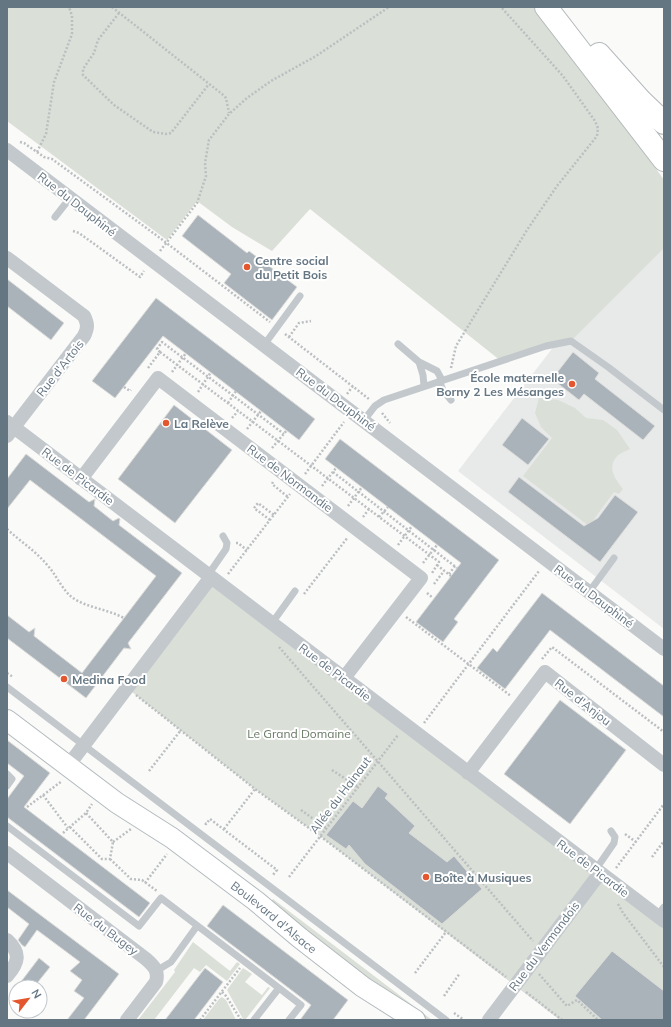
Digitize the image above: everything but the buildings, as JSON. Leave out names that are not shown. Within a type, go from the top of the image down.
[{"type":"highway","points":[[546,7],[664,160]]},
{"type":"highway","points":[[557,7],[641,100],[664,122]]},
{"type":"street","name":"Rue du Dauphiné","points":[[7,150],[664,649]]},
{"type":"street","name":"Rue d'Artois","points":[[7,258],[84,316],[88,327],[84,336],[9,429]]},
{"type":"street","points":[[81,479],[158,378],[164,383]]},
{"type":"street","name":"Rue de Normandie","points":[[164,383],[418,576]]},
{"type":"street","name":"Rue de Picardie","points":[[9,429],[81,479],[601,874],[662,915]]},
{"type":"street","points":[[344,678],[397,610],[418,576]]},
{"type":"street","points":[[79,752],[127,688],[213,579]]},
{"type":"street","name":"Rue d'Anjou","points":[[468,773],[545,672],[664,765]]},
{"type":"street","name":"Boulevard d'Alsace","points":[[7,712],[79,752],[105,782],[132,821]]},
{"type":"street","name":"Boulevard d'Alsace","points":[[7,720],[117,803],[132,821],[172,838],[256,901],[300,938],[363,987],[415,1020]]},
{"type":"street","name":"Rue du Bugey","points":[[7,853],[146,959],[152,964],[156,971]]},
{"type":"street","name":"Rue du Vermandois","points":[[489,1020],[541,950],[601,874]]},
{"type":"street","points":[[7,940],[14,948],[17,957],[14,966],[7,976]]},
{"type":"street","points":[[127,1020],[156,982],[158,974],[156,971]]},
{"type":"lane","points":[[55,217],[70,198]]},
{"type":"lane","points":[[264,345],[300,296]]},
{"type":"lane","points":[[364,420],[375,406],[384,400],[546,346],[572,341],[664,410]]},
{"type":"lane","points":[[398,344],[419,362],[437,370],[443,380],[443,390],[451,400]]},
{"type":"lane","points":[[419,362],[423,375],[424,386]]},
{"type":"lane","points":[[213,579],[226,549],[227,543],[223,536]]},
{"type":"lane","points":[[589,592],[614,558]]},
{"type":"lane","points":[[272,623],[296,591]]},
{"type":"lane","points":[[7,687],[79,752],[446,1020]]},
{"type":"lane","points":[[7,774],[12,778],[7,786]]},
{"type":"lane","points":[[7,826],[139,926],[160,898],[301,1005],[289,1020]]},
{"type":"lane","points":[[601,874],[614,843],[615,837],[611,831]]},
{"type":"lane","points":[[156,971],[171,962],[197,926]]},
{"type":"lane","points":[[254,1020],[279,988]]},
{"type":"path","points":[[23,162],[28,156],[37,152],[46,134],[54,82],[72,34],[72,16],[69,7]]},
{"type":"path","points":[[112,7],[226,98],[229,114]]},
{"type":"path","points":[[73,231],[79,232],[140,277],[197,203],[206,176],[205,163],[209,140],[229,114],[247,98],[271,81],[316,56],[390,7]]},
{"type":"path","points":[[443,380],[456,346],[527,230],[557,186],[597,136],[598,128],[595,121],[563,76],[501,7]]},
{"type":"path","points":[[119,13],[98,40],[94,53],[83,69],[87,80],[114,105],[154,132],[166,134],[171,133],[209,84]]},
{"type":"path","points":[[18,141],[24,143],[44,157],[52,159],[166,243],[353,386],[369,399],[393,426]]},
{"type":"path","points":[[289,337],[299,323],[311,321]]},
{"type":"path","points":[[284,434],[162,342],[156,349],[278,440],[311,466],[328,478],[404,536],[430,555],[439,562],[429,576],[418,576],[430,555],[437,545]]},
{"type":"path","points":[[147,369],[160,352]]},
{"type":"path","points":[[164,383],[186,353]]},
{"type":"path","points":[[190,403],[211,372]]},
{"type":"path","points":[[124,387],[130,391],[134,386]]},
{"type":"path","points":[[297,484],[345,421],[334,411],[353,386]]},
{"type":"path","points":[[228,403],[236,391]]},
{"type":"path","points":[[239,440],[261,410]]},
{"type":"path","points":[[264,459],[287,430]]},
{"type":"path","points":[[314,497],[336,468]]},
{"type":"path","points":[[333,472],[456,567],[450,575],[437,565]]},
{"type":"path","points":[[340,516],[362,487]]},
{"type":"path","points":[[213,579],[270,520],[288,497]]},
{"type":"path","points":[[270,520],[254,508],[258,503],[274,515]]},
{"type":"path","points":[[379,517],[388,507]]},
{"type":"path","points":[[304,595],[369,509]]},
{"type":"path","points":[[391,555],[412,526]]},
{"type":"path","points":[[7,529],[15,537],[30,547],[49,566],[71,597],[84,604],[124,618]]},
{"type":"path","points":[[417,733],[541,567],[531,559],[536,552]]},
{"type":"path","points":[[397,610],[521,704]]},
{"type":"path","points":[[276,643],[541,950],[537,972],[567,1006],[577,1000],[598,1020]]},
{"type":"path","points":[[545,672],[537,666],[552,647],[664,732]]},
{"type":"path","points":[[7,673],[18,682]]},
{"type":"path","points":[[127,688],[255,789],[320,836],[562,1020]]},
{"type":"path","name":"Allée du Hainaut","points":[[289,877],[405,725]]},
{"type":"path","points":[[149,771],[181,730]]},
{"type":"path","points":[[332,770],[358,787]]},
{"type":"path","points":[[27,807],[65,778]]},
{"type":"path","points":[[224,829],[255,789]]},
{"type":"path","points":[[43,795],[69,828],[102,859],[110,860],[132,879],[142,880],[145,882],[158,892],[160,898]]},
{"type":"path","points":[[63,833],[86,813],[94,800]]},
{"type":"path","points":[[601,874],[664,804]]},
{"type":"path","points":[[301,810],[326,828]]},
{"type":"path","points":[[86,813],[114,842]]},
{"type":"path","points":[[200,819],[206,824],[210,819],[278,870],[273,875]]},
{"type":"path","points":[[110,860],[114,842],[132,821]]},
{"type":"path","points":[[311,830],[317,822]]},
{"type":"path","points":[[652,857],[664,841]]},
{"type":"path","points":[[145,882],[167,854]]},
{"type":"path","points":[[618,904],[623,913],[664,967]]},
{"type":"path","points":[[415,973],[446,932]]},
{"type":"path","points":[[200,1020],[245,962]]},
{"type":"path","points":[[444,996],[460,973]]},
{"type":"path","points":[[222,992],[241,1020]]},
{"type":"shaded area","points":[[660,208],[664,213],[664,629],[458,471]]},
{"type":"green space","points":[[7,7],[541,7],[664,180],[664,248],[571,341],[501,361],[310,209],[272,251],[232,227],[197,201],[167,240],[7,121]]},
{"type":"green space","points":[[539,398],[558,400],[575,408],[586,418],[603,420],[617,430],[630,449],[618,455],[614,459],[612,468],[617,481],[623,489],[619,494],[614,492],[589,526],[523,476],[552,438],[541,427],[535,413]]},
{"type":"green space","name":"Le Grand Domaine","points":[[211,577],[664,921],[664,1020],[560,1020],[320,836],[255,789],[127,688]]},
{"type":"green space","points":[[273,899],[432,1020],[427,1020],[381,992],[269,904]]},
{"type":"green space","points":[[193,942],[230,971],[237,962],[240,964],[227,981],[206,965],[200,972],[194,968],[154,1020],[138,1020],[175,972],[174,970]]},
{"type":"green space","points":[[243,968],[252,974],[245,982],[262,995],[268,987],[270,988],[245,1020],[243,1019],[227,990]]},
{"type":"green space","points":[[222,997],[226,1000],[236,1020],[203,1020],[219,999]]},
{"type":"place","name":"Centre social du Petit Bois","points":[[247,267]]},
{"type":"place","name":"École maternelle Borny 2 Les Mésanges","points":[[572,384]]},
{"type":"place","name":"La Relève","points":[[166,423]]},
{"type":"place","name":"Medina Food","points":[[64,679]]},
{"type":"place","name":"Boîte à Musiques","points":[[426,877]]}]
